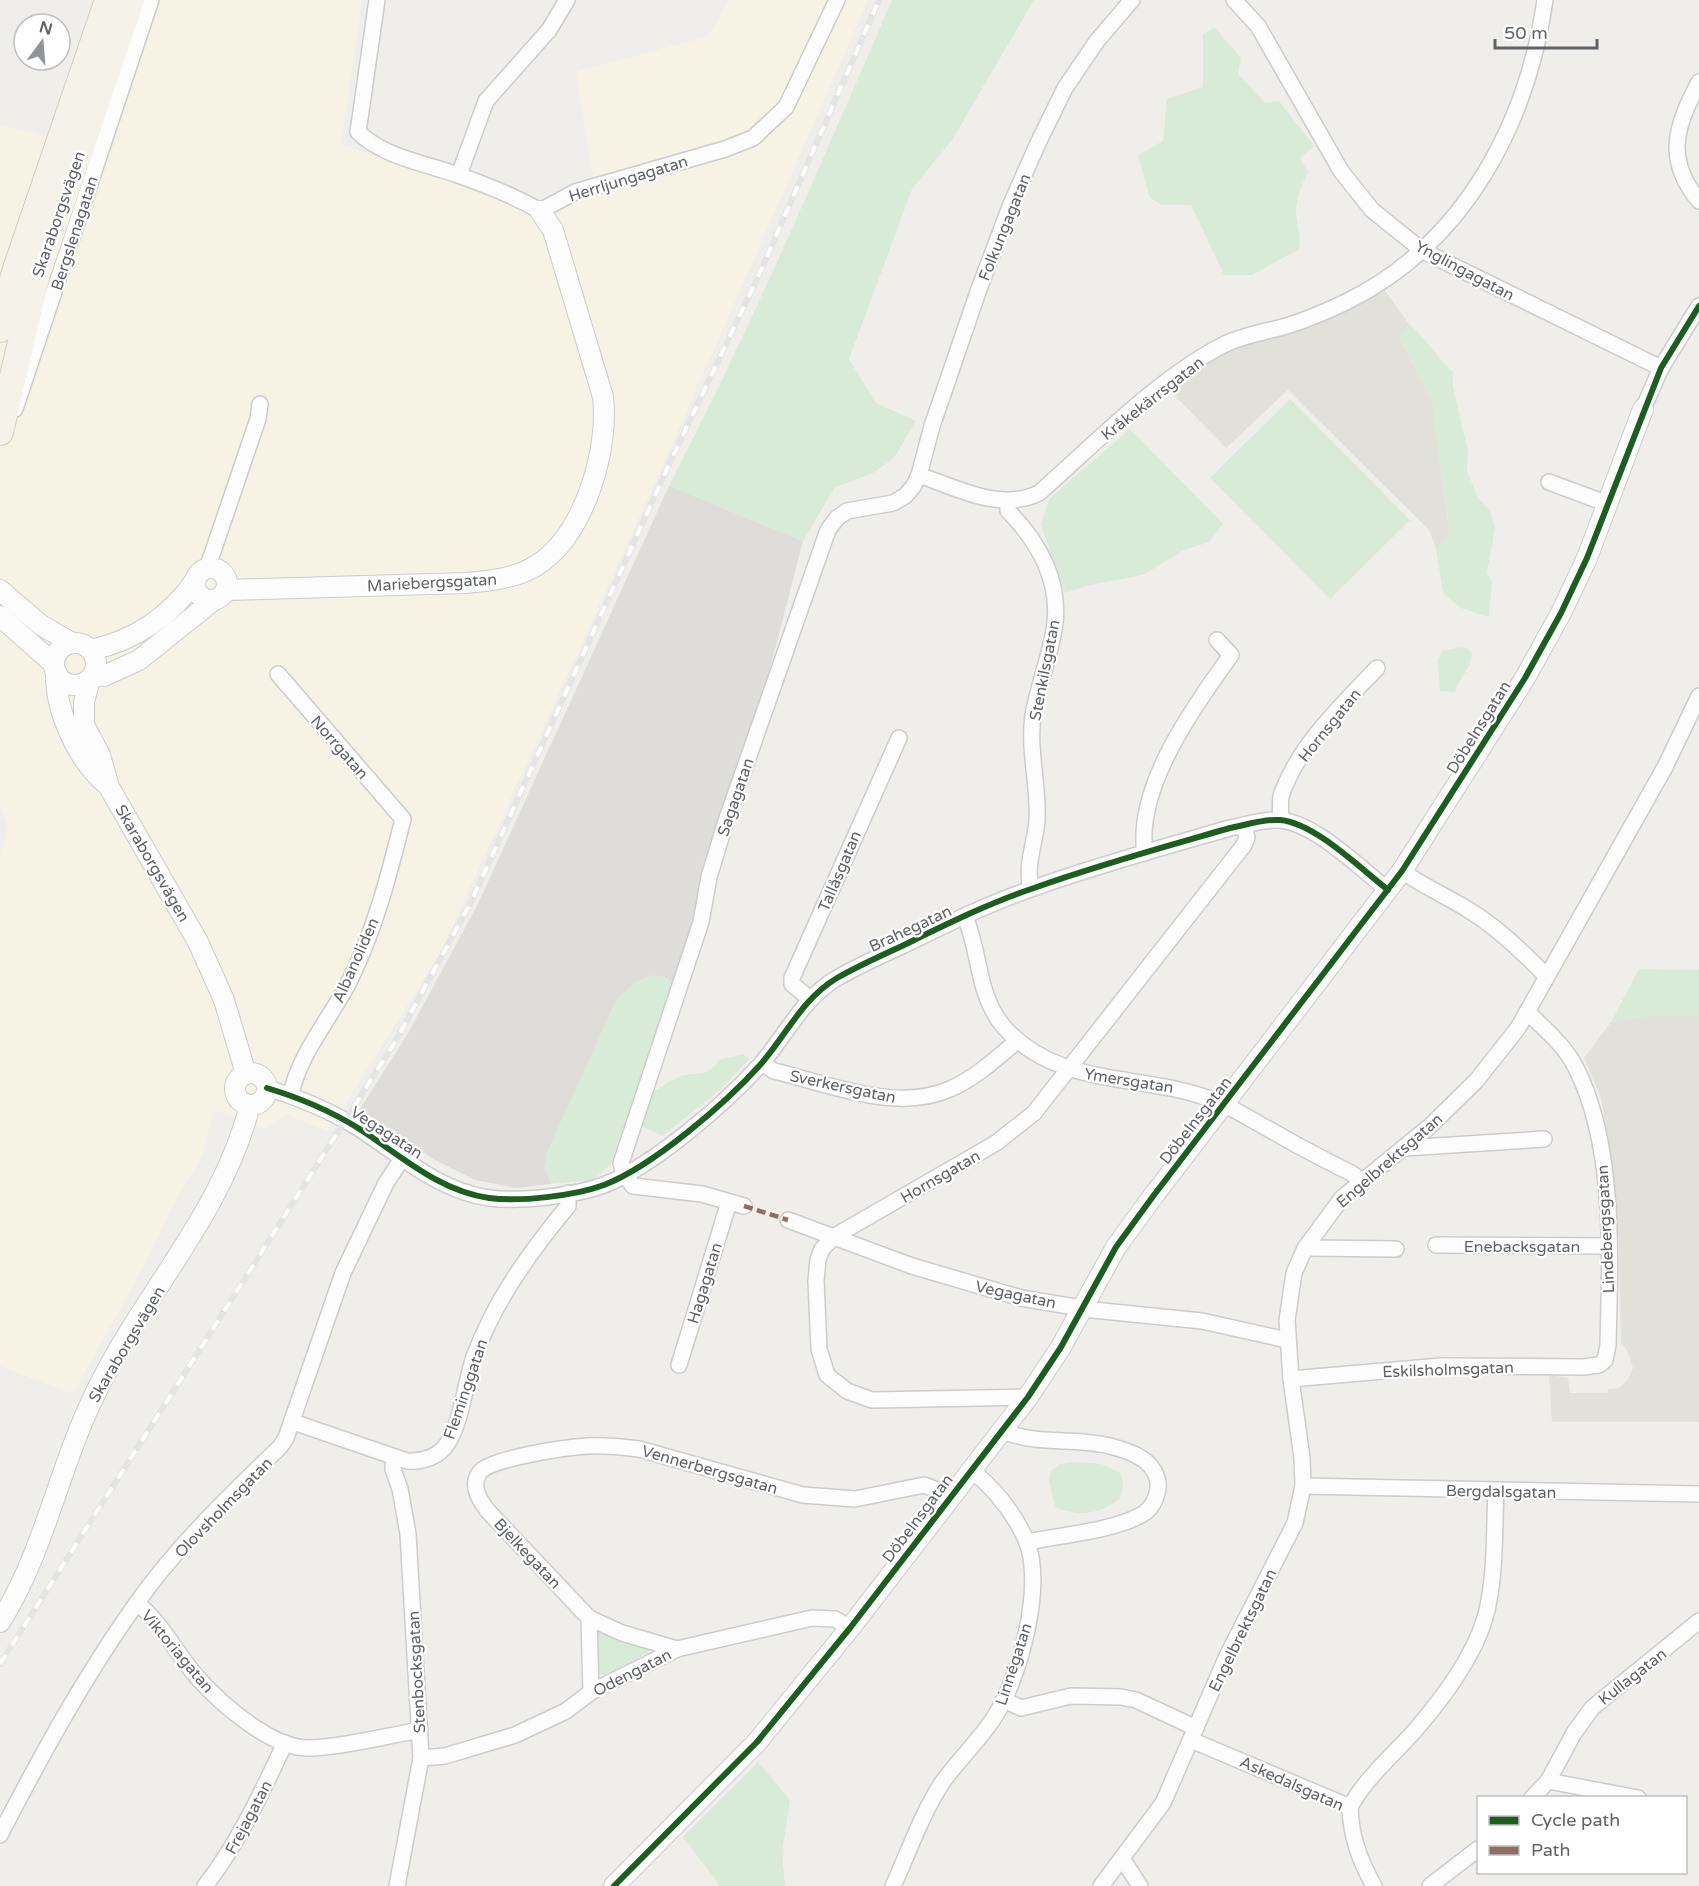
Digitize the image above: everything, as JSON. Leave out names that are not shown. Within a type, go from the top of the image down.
[{"type":"main road","name":"Skaraborgsvägen","points":[[0,329],[15,272],[108,0]]},
{"type":"main road","name":"Skaraborgsvägen","points":[[0,430],[37,274],[132,0]]},
{"type":"street","name":"Bergslenagatan","points":[[0,430],[18,404],[151,0]]},
{"type":"street","points":[[377,0],[358,132],[368,142],[395,154],[518,198],[540,211]]},
{"type":"street","points":[[459,175],[486,101],[549,30],[567,0]]},
{"type":"street","name":"Herrljungagatan","points":[[540,211],[576,192],[724,149],[753,138],[786,107],[837,0]]},
{"type":"street","name":"Folkungagatan","points":[[919,475],[932,426],[979,289],[1025,173],[1065,88],[1097,41],[1132,0]]},
{"type":"street","name":"Ynglingagatan","points":[[1234,0],[1258,26],[1341,171],[1372,210],[1423,251],[1661,368]]},
{"type":"street","name":"Kråkekärrsgatan","points":[[919,475],[993,499],[1008,501],[1025,499],[1039,493],[1126,416],[1191,363],[1249,334],[1311,318],[1348,301],[1379,284],[1423,251],[1467,200],[1515,118],[1539,43],[1545,0]]},
{"type":"street","points":[[1699,82],[1682,115],[1676,142],[1678,165],[1683,178],[1699,201]]},
{"type":"street","name":"Mariebergsgatan","points":[[220,595],[465,584],[498,580],[543,561],[566,536],[591,485],[604,437],[605,412],[603,397],[553,230],[540,211]]},
{"type":"street","name":"Döbelnsgatan","points":[[614,1886],[757,1742],[850,1628],[970,1469],[1028,1397],[1116,1247],[1402,871],[1536,659],[1570,594],[1661,368],[1699,306]]},
{"type":"street","points":[[220,595],[199,594],[202,574],[258,419],[260,404]]},
{"type":"street","name":"Sagagatan","points":[[624,1174],[621,1163],[701,922],[709,877],[726,821],[818,552],[837,518],[847,511],[893,503],[905,496],[919,475]]},
{"type":"street","points":[[1549,482],[1608,504]]},
{"type":"street","name":"Stenkilsgatan","points":[[1008,501],[1008,511],[1028,530],[1050,571],[1055,600],[1054,628],[1033,715],[1032,738],[1038,804],[1036,837],[1028,876],[1031,888]]},
{"type":"street","points":[[0,616],[55,668],[61,680],[69,684],[82,684],[91,677],[104,676],[139,660],[220,595],[226,578],[218,570],[202,574],[190,590],[161,617],[137,634],[120,643],[59,650],[55,668]]},
{"type":"street","points":[[0,590],[41,624],[82,647],[96,662],[91,677]]},
{"type":"street","points":[[1145,853],[1142,832],[1145,816],[1165,761],[1199,699],[1231,655],[1217,640]]},
{"type":"street","name":"Skaraborgsvägen","points":[[55,668],[56,687],[70,732],[96,776],[109,787]]},
{"type":"street","name":"Hornsgatan","points":[[1281,820],[1281,795],[1296,765],[1328,721],[1377,668]]},
{"type":"street","name":"Norrgatan","points":[[278,674],[403,819]]},
{"type":"street","name":"Skaraborgsvägen","points":[[91,677],[84,702],[84,724],[100,755],[109,787],[198,942],[224,1000],[246,1074]]},
{"type":"street","name":"Engelbrektsgatan","points":[[1101,1886],[1123,1860],[1163,1803],[1227,1656],[1295,1523],[1303,1486],[1302,1458],[1287,1341],[1289,1294],[1294,1273],[1305,1248],[1342,1198],[1405,1148],[1476,1081],[1518,1028],[1665,767],[1699,696]]},
{"type":"street","name":"Tallåsgatan","points":[[810,999],[792,984],[792,978],[899,738]]},
{"type":"street","name":"Albanoliden","points":[[291,1094],[295,1075],[349,982],[366,944],[385,890],[403,819]]},
{"type":"street","name":"Brahegatan","points":[[492,1198],[568,1193],[594,1188],[624,1174],[707,1116],[762,1063],[810,999],[840,976],[1031,888],[1244,825],[1281,820],[1318,836],[1388,890]]},
{"type":"street","name":"Hornsgatan","points":[[1028,1397],[872,1400],[847,1391],[828,1375],[819,1349],[816,1281],[822,1249],[836,1236],[996,1143],[1034,1113],[1244,845],[1247,838],[1244,825]]},
{"type":"street","points":[[1402,871],[1431,891],[1466,908],[1486,922],[1546,976]]},
{"type":"street","name":"Ymersgatan","points":[[965,917],[985,995],[1003,1026],[1017,1041],[1040,1056],[1069,1069],[1106,1079],[1179,1088],[1225,1106],[1351,1173],[1363,1182]]},
{"type":"street","name":"Lindebergsgatan","points":[[1527,1012],[1561,1045],[1575,1065],[1591,1106],[1602,1160],[1608,1246],[1608,1345],[1605,1360]]},
{"type":"street","name":"Sverkersgatan","points":[[762,1063],[774,1071],[880,1097],[913,1099],[928,1097],[962,1083],[1017,1041]]},
{"type":"street","points":[[246,1074],[259,1075],[267,1088],[263,1100],[250,1105],[240,1101],[235,1090],[237,1080],[246,1074]]},
{"type":"street","name":"Vegagatan","points":[[267,1088],[291,1094],[345,1120],[441,1183],[492,1198]]},
{"type":"street","name":"Skaraborgsvägen","points":[[0,1622],[34,1553],[96,1391],[212,1204],[230,1163],[250,1105]]},
{"type":"street","points":[[1405,1148],[1544,1139]]},
{"type":"street","name":"Olovsholmsgatan","points":[[0,1835],[75,1697],[137,1603],[198,1528],[280,1447],[293,1422],[343,1273],[371,1212],[403,1157]]},
{"type":"street","points":[[624,1174],[633,1186],[702,1194],[744,1206]]},
{"type":"street","name":"Fleminggatan","points":[[293,1422],[407,1461],[425,1459],[438,1454],[446,1446],[455,1426],[465,1383],[494,1311],[531,1252],[568,1206],[568,1193]]},
{"type":"street","name":"Hagagatan","points":[[679,1365],[729,1202]]},
{"type":"street","name":"Vegagatan","points":[[788,1220],[966,1283],[1021,1298],[1082,1308],[1202,1321],[1287,1341]]},
{"type":"street","name":"Enebacksgatan","points":[[1436,1245],[1608,1246]]},
{"type":"street","points":[[1305,1248],[1396,1249]]},
{"type":"street","name":"Eskilsholmsgatan","points":[[1291,1379],[1442,1366],[1584,1367],[1599,1365],[1605,1360]]},
{"type":"street","points":[[1001,1430],[1010,1434],[1042,1439],[1110,1446],[1141,1457],[1154,1467],[1159,1481],[1154,1503],[1144,1513],[1096,1528],[1027,1542]]},
{"type":"street","name":"Vennerbergsgatan","points":[[475,1482],[481,1472],[498,1463],[554,1450],[611,1447],[639,1449],[803,1496],[855,1500],[924,1485],[950,1495]]},
{"type":"street","name":"Stenbocksgatan","points":[[394,1458],[393,1469],[400,1489],[408,1533],[421,1758],[397,1886]]},
{"type":"street","name":"Linnégatan","points":[[892,1886],[941,1784],[976,1742],[1004,1700],[1028,1619],[1032,1576],[1027,1542],[1010,1510],[970,1469]]},
{"type":"street","name":"Bjelkegatan","points":[[475,1482],[477,1496],[487,1510],[589,1618],[622,1633],[677,1649]]},
{"type":"street","name":"Bergdalsgatan","points":[[1303,1486],[1699,1494]]},
{"type":"street","points":[[1350,1807],[1360,1787],[1418,1726],[1468,1658],[1485,1618],[1492,1568],[1496,1491]]},
{"type":"street","name":"Viktoriagatan","points":[[137,1603],[149,1613],[197,1677],[225,1706],[285,1743],[311,1749],[420,1730]]},
{"type":"street","points":[[589,1618],[587,1627],[591,1692]]},
{"type":"street","name":"Odengatan","points":[[421,1758],[444,1756],[515,1735],[566,1711],[591,1692],[677,1649],[812,1618],[835,1620],[850,1628]]},
{"type":"street","name":"Kullagatan","points":[[1533,1796],[1548,1781],[1574,1733],[1592,1708],[1697,1627]]},
{"type":"street","name":"Askedalsgatan","points":[[1004,1700],[1021,1708],[1071,1696],[1121,1697],[1136,1700],[1193,1734],[1350,1807],[1351,1835],[1374,1886]]},
{"type":"street","name":"Frejagatan","points":[[205,1886],[229,1854],[248,1822],[285,1743]]},
{"type":"street","points":[[1548,1781],[1632,1796]]},
{"type":"street","points":[[1430,1886],[1477,1851]]},
{"type":"street","points":[[1123,1860],[1140,1886]]},
{"type":"shaded area","points":[[157,0],[362,0],[341,144],[515,205],[539,221],[555,218],[562,206],[596,195],[576,72],[709,36],[729,0],[868,0],[658,476],[439,955],[328,1131],[287,1115],[265,1128],[214,1110],[202,1156],[173,1205],[147,1260],[73,1394],[0,1366],[0,857],[8,828],[0,803],[0,126],[33,132],[102,154]]},
{"type":"shaded area","points":[[1385,291],[1409,324],[1400,338],[1432,402],[1450,537],[1436,548],[1429,530],[1288,390],[1226,448],[1171,392],[1199,366],[1225,350],[1334,316]]},
{"type":"shaded area","points":[[669,486],[803,541],[766,684],[674,984],[617,999],[547,1153],[545,1169],[551,1184],[516,1188],[475,1180],[433,1159],[360,1109],[407,1035],[478,904]]},
{"type":"shaded area","points":[[1648,1016],[1699,1016],[1699,1422],[1552,1422],[1549,1375],[1568,1378],[1570,1393],[1608,1393],[1608,1389],[1619,1388],[1628,1380],[1633,1368],[1627,1350],[1621,1344],[1619,1239],[1610,1152],[1601,1098],[1584,1058],[1611,1022]]},
{"type":"green space","points":[[892,0],[1034,0],[952,140],[912,189],[849,359],[876,403],[916,421],[894,458],[873,473],[835,487],[803,541],[669,486],[757,306]]},
{"type":"green space","points":[[1214,27],[1241,58],[1238,74],[1265,103],[1279,101],[1314,146],[1300,158],[1308,172],[1297,204],[1299,249],[1252,275],[1224,275],[1191,205],[1162,205],[1150,198],[1138,155],[1163,141],[1167,99],[1203,87],[1203,35]]},
{"type":"green space","points":[[1409,324],[1453,372],[1453,387],[1468,451],[1467,471],[1478,498],[1490,511],[1495,528],[1487,572],[1492,583],[1489,617],[1461,608],[1443,593],[1436,548],[1450,536],[1432,402],[1400,337]]},
{"type":"green space","points":[[1290,399],[1410,520],[1330,599],[1210,478]]},
{"type":"green space","points":[[1130,429],[1223,524],[1209,542],[1182,551],[1143,575],[1090,585],[1065,593],[1041,525],[1049,499]]},
{"type":"green space","points":[[1460,647],[1467,648],[1472,653],[1469,664],[1455,692],[1440,691],[1438,660],[1442,651]]},
{"type":"green space","points":[[1639,969],[1699,970],[1699,1016],[1648,1016],[1611,1022]]},
{"type":"green space","points":[[652,975],[665,977],[674,984],[610,1165],[593,1180],[551,1184],[545,1169],[547,1153],[617,999],[634,983]]},
{"type":"green space","points":[[743,1054],[749,1059],[721,1089],[662,1136],[642,1126],[653,1092],[678,1077],[706,1072],[711,1070],[719,1060]]},
{"type":"green space","points":[[1075,1462],[1101,1464],[1120,1473],[1123,1484],[1120,1498],[1105,1508],[1089,1512],[1071,1512],[1055,1506],[1049,1480],[1051,1471],[1060,1464]]},
{"type":"green space","points":[[599,1630],[648,1647],[648,1652],[605,1676],[600,1674],[597,1669],[596,1631]]},
{"type":"green space","points":[[758,1762],[790,1800],[782,1853],[785,1886],[720,1886],[683,1837]]},
{"type":"railway","points":[[0,1664],[395,1042],[471,902],[672,458],[758,277],[879,0]]},
{"type":"marked path","points":[[744,1206],[788,1220]]},
{"type":"cycle path","points":[[614,1886],[757,1742],[850,1628],[1028,1397],[1061,1347],[1116,1247],[1402,871],[1525,678],[1561,613],[1587,558],[1661,368],[1699,306]]},
{"type":"cycle path","points":[[267,1088],[303,1100],[336,1116],[436,1180],[453,1188],[470,1194],[502,1199],[531,1199],[563,1195],[604,1185],[644,1164],[666,1149],[746,1080],[770,1053],[805,1006],[825,986],[837,978],[951,922],[1017,894],[1156,849],[1230,828],[1274,820],[1294,823],[1308,829],[1337,848],[1388,890]]}]
